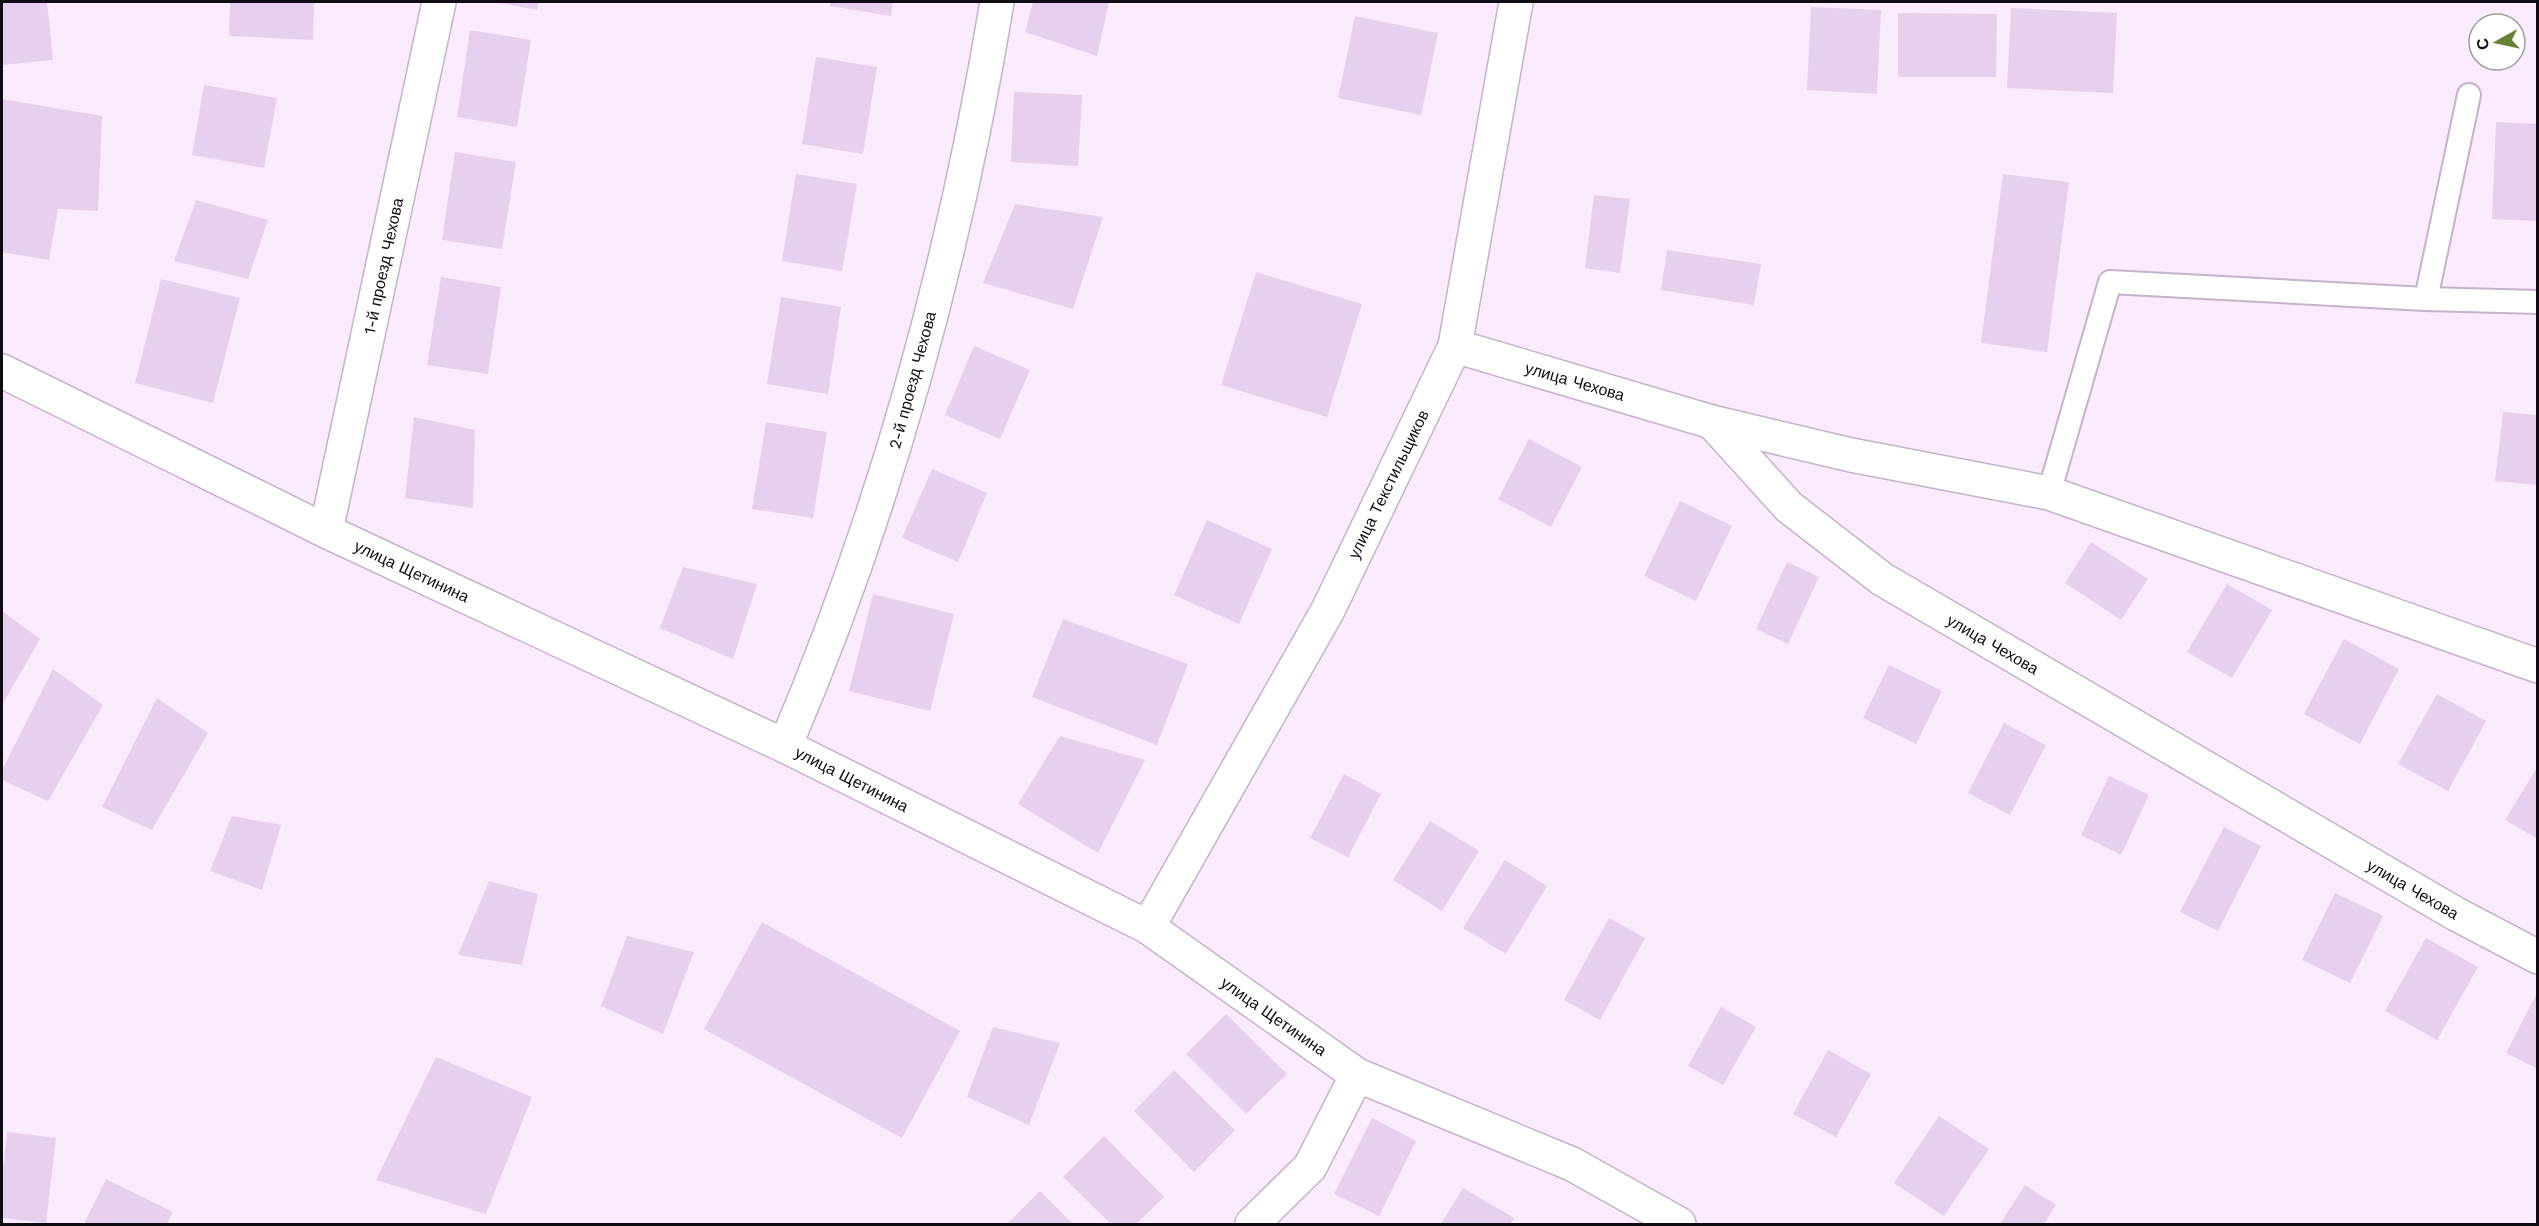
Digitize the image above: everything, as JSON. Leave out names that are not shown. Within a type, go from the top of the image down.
[{"type":"street","name":"1-й проезд Чехова","points":[[326,531],[439,2]]},
{"type":"street","name":"2-й проезд Чехова","points":[[785,746],[821,660],[897,441],[980,102],[997,2]]},
{"type":"street","name":"улица Текстильщиков","points":[[1148,927],[1328,610],[1455,346],[1516,2]]},
{"type":"street","name":"улица Чехова","points":[[1455,346],[1712,422],[1789,507],[1882,579],[2456,914],[2538,957]]},
{"type":"street","name":"улица Щетинина","points":[[2,371],[326,531],[785,746],[1148,927],[1357,1075],[1572,1164],[1679,1224]]},
{"type":"street","points":[[1712,422],[1851,455],[2049,493],[2538,666]]},
{"type":"street","points":[[1252,1224],[1310,1167],[1357,1075]]},
{"type":"lane","points":[[2426,299],[2469,95]]},
{"type":"lane","points":[[2049,493],[2110,282],[2426,299],[2538,302]]},
{"type":"building","points":[[2,2],[47,2],[53,60],[2,65]]},
{"type":"building","points":[[230,2],[314,2],[313,40],[229,36]]},
{"type":"building","points":[[495,2],[539,2],[537,10]]},
{"type":"building","points":[[830,2],[893,2],[891,16],[830,6]]},
{"type":"building","points":[[1033,2],[1109,2],[1097,56],[1025,32]]},
{"type":"building","points":[[1811,7],[1881,10],[1877,94],[1807,90]]},
{"type":"building","points":[[2011,8],[2117,13],[2113,93],[2007,88]]},
{"type":"building","points":[[1898,13],[1997,14],[1996,77],[1898,77]]},
{"type":"building","points":[[1355,16],[1438,33],[1421,115],[1338,98]]},
{"type":"building","points":[[470,30],[531,40],[517,127],[457,117]]},
{"type":"building","points":[[816,57],[877,67],[863,154],[802,144]]},
{"type":"building","points":[[204,85],[277,98],[264,168],[192,155]]},
{"type":"building","points":[[1014,92],[1082,95],[1078,166],[1011,162]]},
{"type":"building","points":[[2,99],[102,116],[98,211],[58,209],[49,260],[2,252]]},
{"type":"building","points":[[2496,122],[2538,124],[2538,221],[2492,219]]},
{"type":"building","points":[[455,152],[516,162],[502,249],[442,240]]},
{"type":"building","points":[[796,174],[857,184],[842,271],[782,261]]},
{"type":"building","points":[[2003,174],[2069,182],[2047,352],[1981,343]]},
{"type":"building","points":[[1594,195],[1630,199],[1620,273],[1585,268]]},
{"type":"building","points":[[196,200],[268,220],[248,279],[174,261]]},
{"type":"building","points":[[1015,204],[1103,217],[1073,309],[983,283]]},
{"type":"building","points":[[1667,250],[1761,264],[1754,305],[1661,290]]},
{"type":"building","points":[[1256,272],[1362,304],[1327,417],[1221,385]]},
{"type":"building","points":[[441,277],[501,287],[488,374],[427,365]]},
{"type":"building","points":[[161,279],[240,298],[213,403],[135,383]]},
{"type":"building","points":[[781,297],[841,307],[828,394],[767,384]]},
{"type":"building","points":[[974,346],[1030,370],[1000,439],[945,415]]},
{"type":"building","points":[[2503,412],[2538,415],[2538,485],[2495,481]]},
{"type":"building","points":[[414,417],[475,430],[473,508],[405,498]]},
{"type":"building","points":[[766,422],[827,432],[813,518],[752,509]]},
{"type":"building","points":[[1529,439],[1582,467],[1551,527],[1498,499]]},
{"type":"building","points":[[932,469],[987,493],[958,562],[902,538]]},
{"type":"building","points":[[1680,501],[1732,526],[1696,601],[1644,576]]},
{"type":"building","points":[[1207,520],[1272,549],[1239,624],[1174,595]]},
{"type":"building","points":[[2091,542],[2148,579],[2121,620],[2065,583]]},
{"type":"building","points":[[1787,562],[1819,577],[1788,644],[1756,629]]},
{"type":"building","points":[[683,567],[757,584],[733,659],[660,628]]},
{"type":"building","points":[[2227,584],[2272,610],[2232,678],[2187,652]]},
{"type":"building","points":[[873,594],[954,614],[930,711],[849,691]]},
{"type":"building","points":[[2,611],[40,639],[2,705]]},
{"type":"building","points":[[1063,619],[1188,664],[1157,745],[1032,697]]},
{"type":"building","points":[[2344,639],[2399,669],[2360,744],[2304,714]]},
{"type":"building","points":[[1889,665],[1942,691],[1916,744],[1863,718]]},
{"type":"building","points":[[53,669],[103,705],[48,801],[2,780],[2,770]]},
{"type":"building","points":[[2437,694],[2486,721],[2448,791],[2398,764]]},
{"type":"building","points":[[157,698],[208,733],[152,830],[102,807]]},
{"type":"building","points":[[2004,723],[2046,745],[2010,815],[1968,793]]},
{"type":"building","points":[[1060,736],[1145,760],[1098,853],[1018,804]]},
{"type":"building","points":[[2538,766],[2538,839],[2505,820]]},
{"type":"building","points":[[1344,774],[1381,794],[1348,857],[1310,838]]},
{"type":"building","points":[[2109,776],[2149,795],[2121,855],[2081,835]]},
{"type":"building","points":[[232,816],[281,825],[262,890],[210,871]]},
{"type":"building","points":[[1430,821],[1479,851],[1442,911],[1393,880]]},
{"type":"building","points":[[2224,827],[2261,846],[2218,931],[2180,912]]},
{"type":"building","points":[[1505,860],[1547,886],[1506,954],[1463,928]]},
{"type":"building","points":[[489,881],[538,894],[522,965],[458,955]]},
{"type":"building","points":[[2335,893],[2383,916],[2350,983],[2302,960]]},
{"type":"building","points":[[1609,918],[1645,938],[1600,1020],[1564,1000]]},
{"type":"building","points":[[762,922],[960,1031],[902,1138],[704,1029]]},
{"type":"building","points":[[627,936],[694,952],[663,1034],[601,1006]]},
{"type":"building","points":[[2426,938],[2478,967],[2437,1040],[2385,1011]]},
{"type":"building","points":[[2538,991],[2538,1069],[2506,1053]]},
{"type":"building","points":[[1721,1007],[1756,1027],[1723,1085],[1688,1066]]},
{"type":"building","points":[[1226,1014],[1287,1074],[1246,1114],[1186,1054]]},
{"type":"building","points":[[993,1027],[1060,1043],[1029,1125],[967,1097]]},
{"type":"building","points":[[1828,1050],[1871,1074],[1836,1137],[1793,1114]]},
{"type":"building","points":[[436,1057],[532,1097],[486,1214],[376,1180]]},
{"type":"building","points":[[1174,1070],[1235,1130],[1194,1172],[1134,1111]]},
{"type":"building","points":[[1939,1116],[1989,1149],[1944,1216],[1894,1183]]},
{"type":"building","points":[[1372,1118],[1416,1141],[1379,1216],[1334,1194]]},
{"type":"building","points":[[7,1132],[56,1138],[46,1223],[2,1218],[2,1180]]},
{"type":"building","points":[[1104,1136],[1164,1197],[1136,1224],[1111,1224],[1063,1177]]},
{"type":"building","points":[[106,1179],[173,1212],[167,1224],[84,1224]]},
{"type":"building","points":[[2025,1185],[2056,1205],[2044,1224],[2000,1224]]},
{"type":"building","points":[[1463,1188],[1514,1218],[1510,1224],[1441,1224]]},
{"type":"building","points":[[1040,1191],[1073,1224],[1007,1224]]}]
